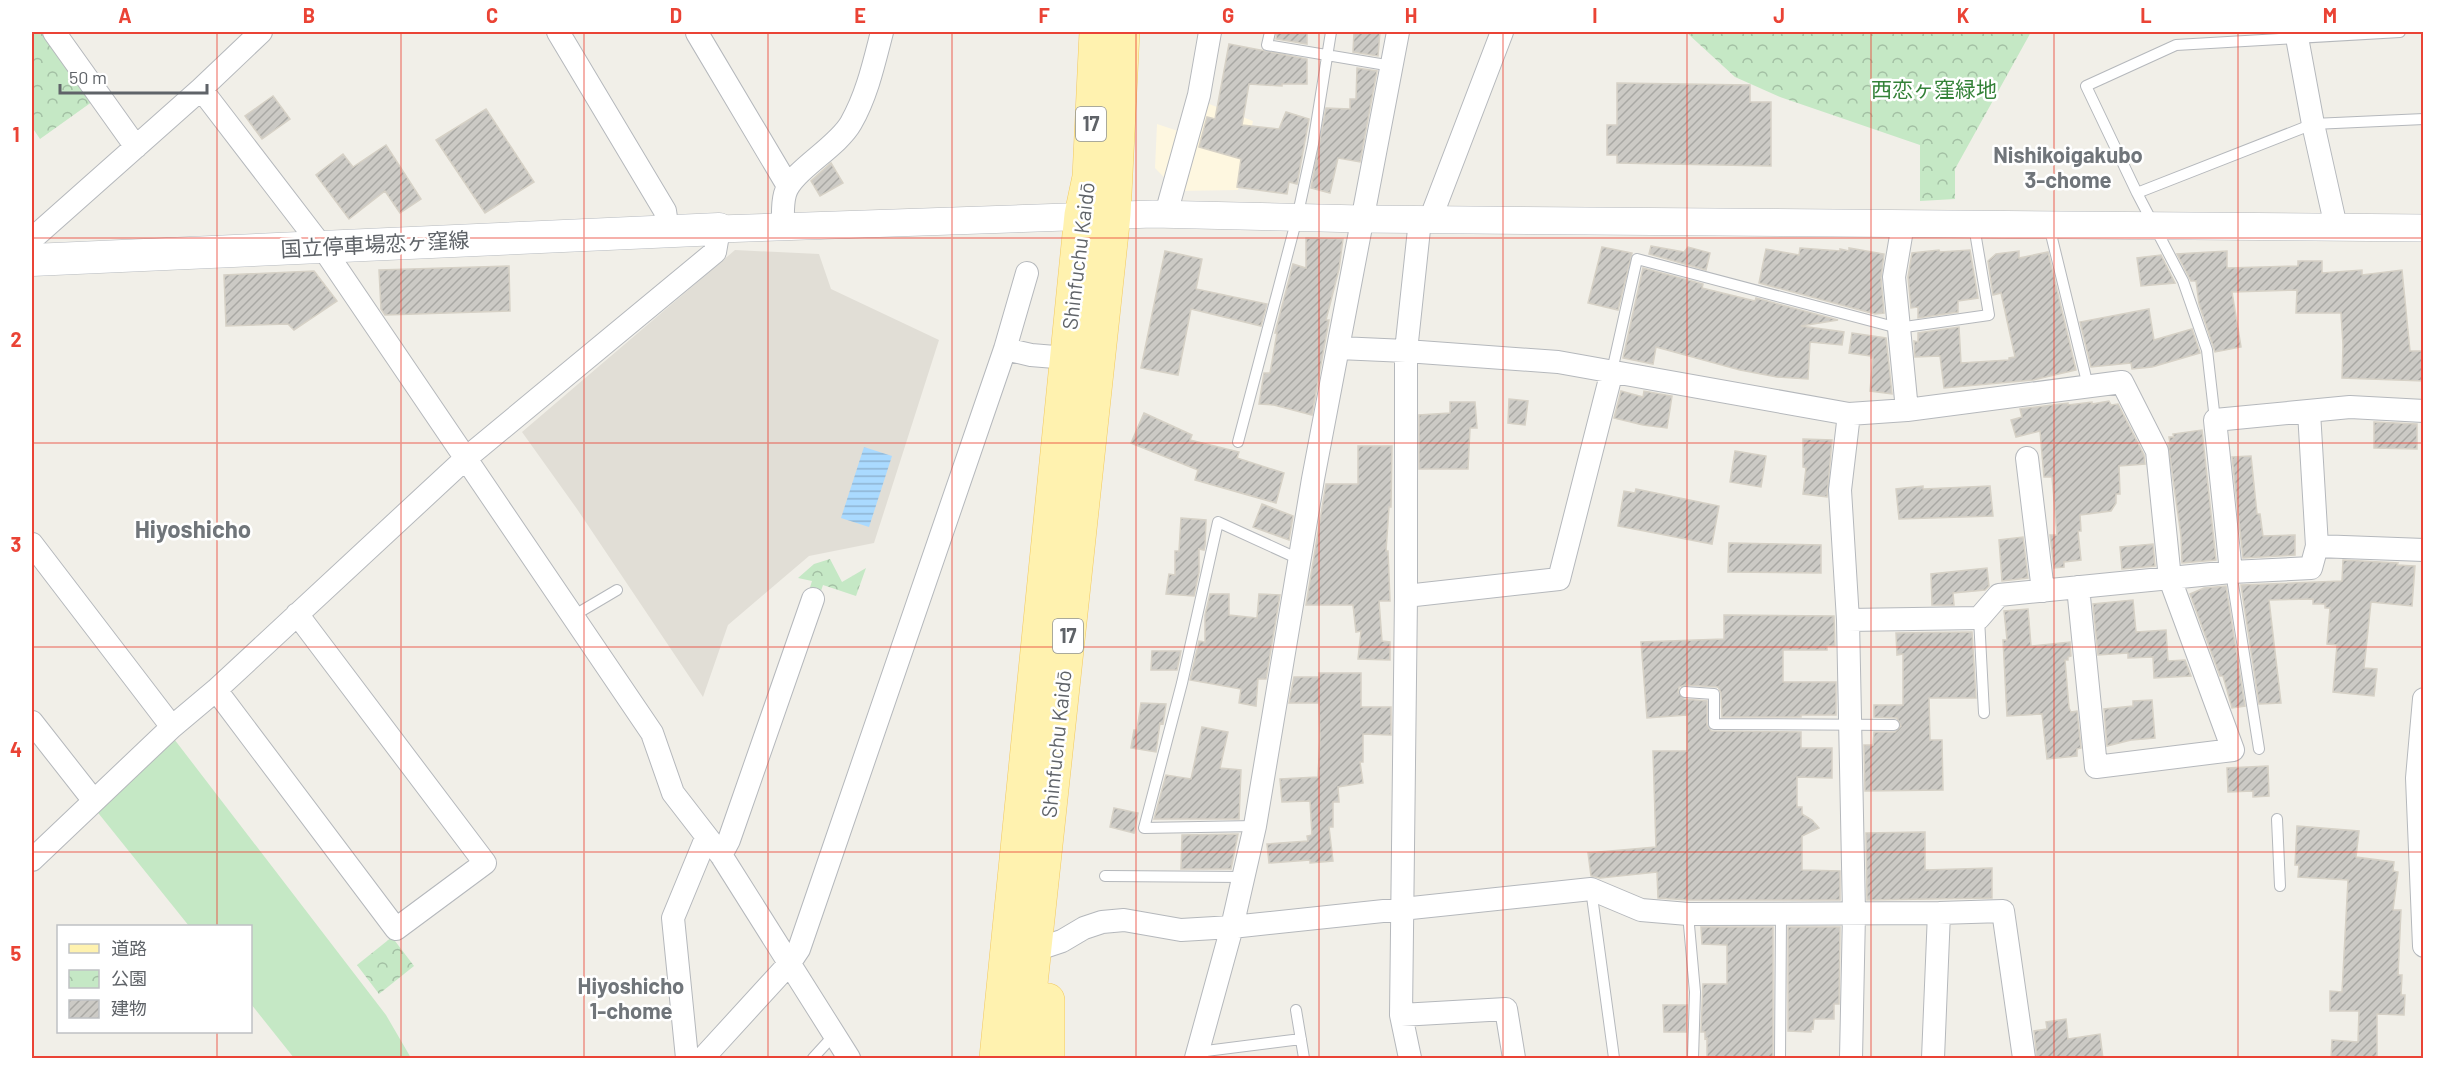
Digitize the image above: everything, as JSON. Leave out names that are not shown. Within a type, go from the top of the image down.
[{"type":"main road","name":"Shinfuchu Kaidō","points":[[1023,1059],[1114,214],[1119,121],[1105,32]]},
{"type":"main road","name":"Shinfuchu Kaidō","points":[[996,1059],[1081,215],[1090,162],[1105,32]]},
{"type":"main road","points":[[1119,121],[1132,112],[1138,102],[1143,32]]},
{"type":"main road","name":"Shinfuchu Kaidō","points":[[1037,660],[1070,511],[1098,238],[1104,225],[1114,214]]},
{"type":"main road","name":"国立停車場恋ヶ窪線","points":[[32,260],[718,229]]},
{"type":"main road","points":[[1035,950],[1048,975],[1048,1059]]},
{"type":"street","points":[[54,32],[136,147]]},
{"type":"street","points":[[32,239],[201,89],[261,32]]},
{"type":"street","points":[[558,32],[665,211],[668,231]]},
{"type":"street","points":[[783,226],[783,204],[788,186],[841,137],[850,124],[867,88],[882,32]]},
{"type":"street","points":[[1166,214],[1199,95],[1209,32]]},
{"type":"street","points":[[1196,1055],[1232,927],[1255,826],[1313,479],[1398,32]]},
{"type":"street","points":[[1410,1059],[1401,1015],[1406,596],[1406,351],[1425,220],[1502,32]]},
{"type":"street","points":[[697,33],[788,186]]},
{"type":"street","points":[[2297,35],[2313,124],[2336,227]]},
{"type":"street","points":[[201,89],[323,248],[652,733],[673,793],[721,855],[849,1059]]},
{"type":"street","points":[[32,860],[172,727],[216,690],[465,459],[715,252],[718,229],[1114,214],[1425,220],[2424,228]]},
{"type":"street","points":[[1903,224],[1894,277],[1907,410]]},
{"type":"street","points":[[703,1059],[789,964],[799,949],[1005,349],[1027,273]]},
{"type":"street","points":[[1338,348],[1558,362],[1849,414],[1907,410],[2122,381],[2157,451],[2170,579],[2233,750],[2096,767],[2078,587]]},
{"type":"street","points":[[1005,349],[1031,356],[1067,358]]},
{"type":"street","points":[[1406,596],[1560,579],[1612,371]]},
{"type":"street","points":[[2231,572],[2215,420],[2350,406],[2424,411]]},
{"type":"street","points":[[1848,620],[1979,618],[1999,595],[2231,572],[2311,568],[2317,546],[2309,412]]},
{"type":"street","points":[[1849,414],[1840,490],[1848,620],[1854,913],[1851,1059]]},
{"type":"street","points":[[2027,458],[2043,591]]},
{"type":"street","points":[[32,544],[172,727]]},
{"type":"street","points":[[2317,546],[2424,550]]},
{"type":"street","points":[[721,855],[729,840],[813,599]]},
{"type":"street","points":[[216,690],[396,929],[485,863],[297,614]]},
{"type":"street","points":[[2424,699],[2417,778],[2424,946]]},
{"type":"street","points":[[32,722],[94,801]]},
{"type":"street","points":[[687,1059],[673,918],[706,838]]},
{"type":"street","points":[[1035,950],[1062,941],[1084,928],[1102,922],[1124,920],[1181,930],[1232,927],[1591,889],[1641,910],[1688,914],[2003,911],[2024,1059]]},
{"type":"street","points":[[1933,1059],[1939,913]]},
{"type":"street","points":[[1401,1015],[1506,1009],[1514,1059]]},
{"type":"lane","points":[[1270,32],[1267,45],[1392,66]]},
{"type":"lane","points":[[1238,442],[1297,218],[1313,144],[1331,32]]},
{"type":"lane","points":[[2215,420],[2207,350],[2184,281],[2137,193],[2086,86],[2176,45],[2297,35],[2400,32]]},
{"type":"lane","points":[[2137,193],[2313,124],[2424,119]]},
{"type":"lane","points":[[1612,371],[1637,259],[1898,328],[1989,315],[1974,224]]},
{"type":"lane","points":[[2049,225],[2088,386]]},
{"type":"lane","points":[[1255,826],[1144,828],[1182,683],[1218,522],[1301,560]]},
{"type":"lane","points":[[2231,572],[2259,749]]},
{"type":"lane","points":[[573,616],[617,590]]},
{"type":"lane","points":[[1979,618],[1984,713]]},
{"type":"lane","points":[[1685,692],[1714,694],[1714,724],[1894,725]]},
{"type":"lane","points":[[2277,819],[2280,886]]},
{"type":"lane","points":[[1105,876],[1243,877]]},
{"type":"lane","points":[[1591,889],[1614,1059]]},
{"type":"lane","points":[[1688,914],[1695,992],[1693,1059]]},
{"type":"lane","points":[[1780,1059],[1781,914]]},
{"type":"lane","points":[[1296,1010],[1304,1059]]},
{"type":"lane","points":[[813,1059],[834,1035]]},
{"type":"lane","points":[[1196,1055],[1301,1039]]},
{"type":"shaded area","points":[[1204,102],[1253,121],[1238,190],[1177,191],[1155,168],[1157,124],[1193,136]]},
{"type":"shaded area","points":[[735,250],[819,254],[831,289],[939,340],[874,543],[809,556],[728,625],[703,697],[577,509],[522,432]]},
{"type":"green space","points":[[32,32],[48,32],[96,99],[40,139],[32,127]]},
{"type":"green space","name":"西恋ヶ窪緑地","points":[[1686,32],[2031,32],[1955,169],[1955,199],[1920,201],[1920,145],[1780,97],[1735,77]]},
{"type":"green space","points":[[830,559],[842,582],[866,568],[856,596],[823,585],[818,600],[807,597],[812,581],[798,578],[814,564]]},
{"type":"green space","points":[[171,735],[386,1015],[411,1058],[294,1058],[252,1005],[252,925],[188,925],[95,809]]},
{"type":"green space","points":[[392,937],[414,966],[379,994],[357,965]]},
{"type":"water","points":[[864,447],[892,456],[869,527],[841,518]]},
{"type":"building","points":[[1277,32],[1307,32],[1307,44],[1276,39]]},
{"type":"building","points":[[1354,32],[1380,32],[1378,56],[1353,52]]},
{"type":"building","points":[[1229,44],[1307,59],[1307,84],[1282,84],[1282,86],[1249,84],[1242,125],[1279,129],[1286,112],[1309,119],[1297,184],[1289,182],[1287,194],[1237,187],[1241,159],[1199,147],[1207,117],[1215,119]]},
{"type":"building","points":[[1357,68],[1377,71],[1360,162],[1338,158],[1330,193],[1311,188],[1326,108],[1350,109],[1350,99],[1356,99]]},
{"type":"building","points":[[1617,83],[1750,85],[1750,102],[1771,102],[1771,166],[1617,163],[1617,155],[1607,155],[1607,125],[1617,125]]},
{"type":"building","points":[[273,96],[290,119],[262,139],[245,116]]},
{"type":"building","points":[[486,109],[534,182],[485,213],[436,140]]},
{"type":"building","points":[[386,145],[421,199],[400,213],[385,191],[349,219],[316,175],[343,154],[353,167]]},
{"type":"building","points":[[831,163],[843,183],[820,196],[811,181]]},
{"type":"building","points":[[1306,238],[1343,239],[1339,269],[1326,320],[1329,320],[1312,415],[1274,405],[1259,404],[1264,373],[1270,373],[1277,333],[1275,333],[1293,264],[1306,268]]},
{"type":"building","points":[[1651,246],[1684,252],[1688,247],[1710,253],[1706,270],[1649,254]]},
{"type":"building","points":[[1602,247],[1632,253],[1618,310],[1588,303]]},
{"type":"building","points":[[1800,248],[1849,251],[1849,248],[1884,254],[1881,278],[1884,313],[1875,314],[1759,283],[1766,249],[1799,255]]},
{"type":"building","points":[[1939,250],[1940,252],[1970,250],[1978,298],[1958,301],[1958,312],[1918,318],[1918,307],[1911,308],[1908,277],[1912,253]]},
{"type":"building","points":[[1165,251],[1202,259],[1196,289],[1267,304],[1261,326],[1191,309],[1178,375],[1141,368]]},
{"type":"building","points":[[2019,251],[2019,258],[2048,252],[2076,370],[2033,380],[1944,388],[1940,356],[1915,357],[1914,341],[1918,342],[1918,333],[1959,327],[1961,363],[2009,360],[2015,357],[2001,293],[1993,295],[1988,261],[1996,254]]},
{"type":"building","points":[[2227,251],[2227,268],[2298,266],[2298,261],[2322,261],[2322,273],[2362,270],[2362,275],[2402,270],[2410,351],[2424,351],[2424,381],[2342,378],[2341,313],[2296,313],[2297,290],[2232,292],[2241,347],[2215,352],[2199,304],[2196,281],[2191,281],[2177,254]]},
{"type":"building","points":[[2161,255],[2175,283],[2141,286],[2137,258]]},
{"type":"building","points":[[509,266],[510,311],[385,315],[381,309],[379,270]]},
{"type":"building","points":[[1643,268],[1703,284],[1702,288],[1755,301],[1756,298],[1838,320],[1801,326],[1844,332],[1842,345],[1810,342],[1808,379],[1777,377],[1740,370],[1656,347],[1653,364],[1623,358]]},
{"type":"building","points":[[314,271],[337,301],[294,330],[288,324],[226,326],[224,275]]},
{"type":"building","points":[[2149,309],[2154,340],[2192,329],[2200,353],[2152,367],[2132,369],[2131,363],[2091,367],[2080,322]]},
{"type":"building","points":[[1852,333],[1886,338],[1892,394],[1870,391],[1873,358],[1849,353]]},
{"type":"building","points":[[1621,391],[1643,397],[1644,391],[1672,396],[1667,428],[1614,418]]},
{"type":"building","points":[[1509,399],[1528,401],[1525,425],[1508,423]]},
{"type":"building","points":[[2109,401],[2111,405],[2118,404],[2144,455],[2145,464],[2119,466],[2120,494],[2116,494],[2116,503],[2111,511],[2080,515],[2081,531],[2078,531],[2081,560],[2064,562],[2064,567],[2054,568],[2050,535],[2057,535],[2052,477],[2044,477],[2040,431],[2016,437],[2011,420],[2022,417],[2020,409]]},
{"type":"building","points":[[1450,402],[1475,402],[1477,428],[1470,428],[1468,469],[1419,469],[1419,415],[1450,413]]},
{"type":"building","points":[[1144,413],[1192,435],[1190,440],[1239,452],[1237,458],[1284,473],[1276,503],[1195,480],[1198,470],[1131,443]]},
{"type":"building","points":[[2374,422],[2417,424],[2417,449],[2374,448]]},
{"type":"building","points":[[2202,430],[2216,560],[2182,563],[2181,536],[2168,443],[2170,443],[2169,437],[2174,437],[2173,434]]},
{"type":"building","points":[[1803,439],[1832,440],[1827,497],[1803,494],[1806,468],[1803,467]]},
{"type":"building","points":[[1358,446],[1392,446],[1391,507],[1389,507],[1386,551],[1388,551],[1390,601],[1379,601],[1382,641],[1390,642],[1390,660],[1358,659],[1361,631],[1356,632],[1353,605],[1306,605],[1326,484],[1358,484]]},
{"type":"building","points":[[1735,451],[1766,456],[1761,487],[1730,482]]},
{"type":"building","points":[[2251,456],[2257,514],[2260,514],[2263,536],[2295,535],[2295,555],[2243,558],[2232,457]]},
{"type":"building","points":[[1923,486],[1923,489],[1990,486],[1993,516],[1899,519],[1896,489]]},
{"type":"building","points":[[1636,489],[1719,506],[1712,544],[1618,526],[1624,491],[1635,493]]},
{"type":"building","points":[[1262,504],[1293,516],[1289,540],[1253,527]]},
{"type":"building","points":[[1181,518],[1206,520],[1205,546],[1204,550],[1199,549],[1199,572],[1194,596],[1166,594],[1169,574],[1175,575],[1175,551],[1179,551]]},
{"type":"building","points":[[2023,537],[2028,578],[2002,581],[1999,540]]},
{"type":"building","points":[[1729,543],[1821,545],[1821,573],[1728,572]]},
{"type":"building","points":[[2153,544],[2155,566],[2122,569],[2120,547]]},
{"type":"building","points":[[2343,560],[2415,566],[2412,606],[2371,602],[2364,668],[2377,669],[2374,696],[2333,692],[2337,645],[2327,644],[2330,608],[2325,608],[2325,604],[2313,604],[2313,599],[2269,600],[2281,703],[2259,704],[2241,585],[2342,581]]},
{"type":"building","points":[[1987,568],[1989,586],[1985,590],[1953,593],[1954,605],[1932,605],[1931,574]]},
{"type":"building","points":[[2226,586],[2245,706],[2232,708],[2223,676],[2220,676],[2190,594],[2204,588]]},
{"type":"building","points":[[1210,594],[1229,594],[1229,615],[1257,618],[1259,594],[1280,595],[1266,679],[1258,679],[1256,706],[1239,703],[1241,689],[1190,680],[1199,641],[1205,642],[1205,615]]},
{"type":"building","points":[[2133,600],[2136,632],[2166,630],[2168,661],[2185,660],[2191,676],[2154,678],[2153,657],[2128,658],[2128,653],[2098,655],[2093,604]]},
{"type":"building","points":[[2028,609],[2031,646],[2070,642],[2071,656],[2065,660],[2069,708],[2071,712],[2077,711],[2081,748],[2077,749],[2077,756],[2047,759],[2042,714],[2007,716],[2003,640],[2007,640],[2004,611]]},
{"type":"building","points":[[1724,615],[1834,616],[1835,646],[1827,646],[1827,650],[1783,650],[1783,682],[1836,682],[1836,715],[1722,717],[1721,693],[1718,687],[1685,685],[1679,687],[1678,692],[1684,699],[1707,701],[1707,725],[1711,731],[1801,732],[1801,748],[1832,748],[1832,778],[1797,777],[1797,807],[1802,807],[1802,814],[1819,828],[1802,836],[1802,870],[1840,871],[1840,900],[1658,898],[1657,872],[1600,878],[1591,876],[1588,853],[1656,847],[1653,751],[1687,751],[1687,715],[1647,718],[1641,642],[1724,639]]},
{"type":"building","points":[[1972,632],[1976,698],[1929,698],[1930,740],[1942,740],[1943,790],[1865,791],[1864,745],[1873,745],[1874,732],[1895,732],[1901,726],[1897,718],[1874,717],[1874,705],[1903,705],[1903,654],[1897,655],[1896,633]]},
{"type":"building","points":[[1152,651],[1181,651],[1177,670],[1151,670]]},
{"type":"building","points":[[1319,673],[1361,673],[1361,707],[1391,707],[1391,735],[1363,734],[1363,762],[1360,762],[1363,783],[1338,787],[1339,802],[1333,802],[1333,827],[1329,827],[1333,861],[1269,863],[1267,844],[1308,841],[1307,836],[1312,835],[1310,801],[1282,802],[1280,779],[1318,777],[1319,703],[1289,703],[1294,677],[1319,677]]},
{"type":"building","points":[[2152,700],[2155,738],[2131,740],[2107,746],[2104,709],[2133,706],[2133,701]]},
{"type":"building","points":[[1141,703],[1166,704],[1163,724],[1160,723],[1156,752],[1131,748],[1134,730],[1137,730]]},
{"type":"building","points":[[1202,727],[1228,732],[1220,768],[1241,770],[1239,819],[1154,819],[1166,775],[1191,779]]},
{"type":"building","points":[[2268,766],[2269,796],[2253,797],[2253,791],[2228,792],[2227,768]]},
{"type":"building","points":[[1114,808],[1138,813],[1134,833],[1110,827]]},
{"type":"building","points":[[2297,826],[2359,831],[2356,857],[2394,862],[2393,871],[2398,872],[2393,910],[2401,910],[2398,975],[2402,975],[2401,995],[2405,995],[2404,1015],[2377,1014],[2377,1059],[2331,1059],[2332,1040],[2358,1042],[2359,1011],[2330,1011],[2330,991],[2342,992],[2348,880],[2298,877],[2299,865],[2295,865]]},
{"type":"building","points":[[1925,832],[1925,870],[1992,868],[1992,898],[1867,900],[1866,833]]},
{"type":"building","points":[[1238,834],[1231,869],[1181,869],[1182,835]]},
{"type":"building","points":[[1701,927],[1773,927],[1773,1059],[1707,1059],[1707,1038],[1705,1039],[1705,1032],[1701,1032],[1703,984],[1727,984],[1727,945],[1702,944]]},
{"type":"building","points":[[1788,927],[1840,927],[1839,1004],[1834,1004],[1834,1019],[1814,1019],[1811,1032],[1788,1031]]},
{"type":"building","points":[[1663,1005],[1687,1005],[1686,1032],[1664,1032]]},
{"type":"building","points":[[2066,1019],[2068,1039],[2100,1034],[2103,1059],[2037,1059],[2034,1031],[2047,1029],[2046,1022]]},
{"type":"district","name":"Nishikoigakubo 3-chome","points":[[2068,168]]},
{"type":"district","name":"Hiyoshicho","points":[[193,530]]},
{"type":"district","name":"Hiyoshicho 1-chome","points":[[631,998]]}]
